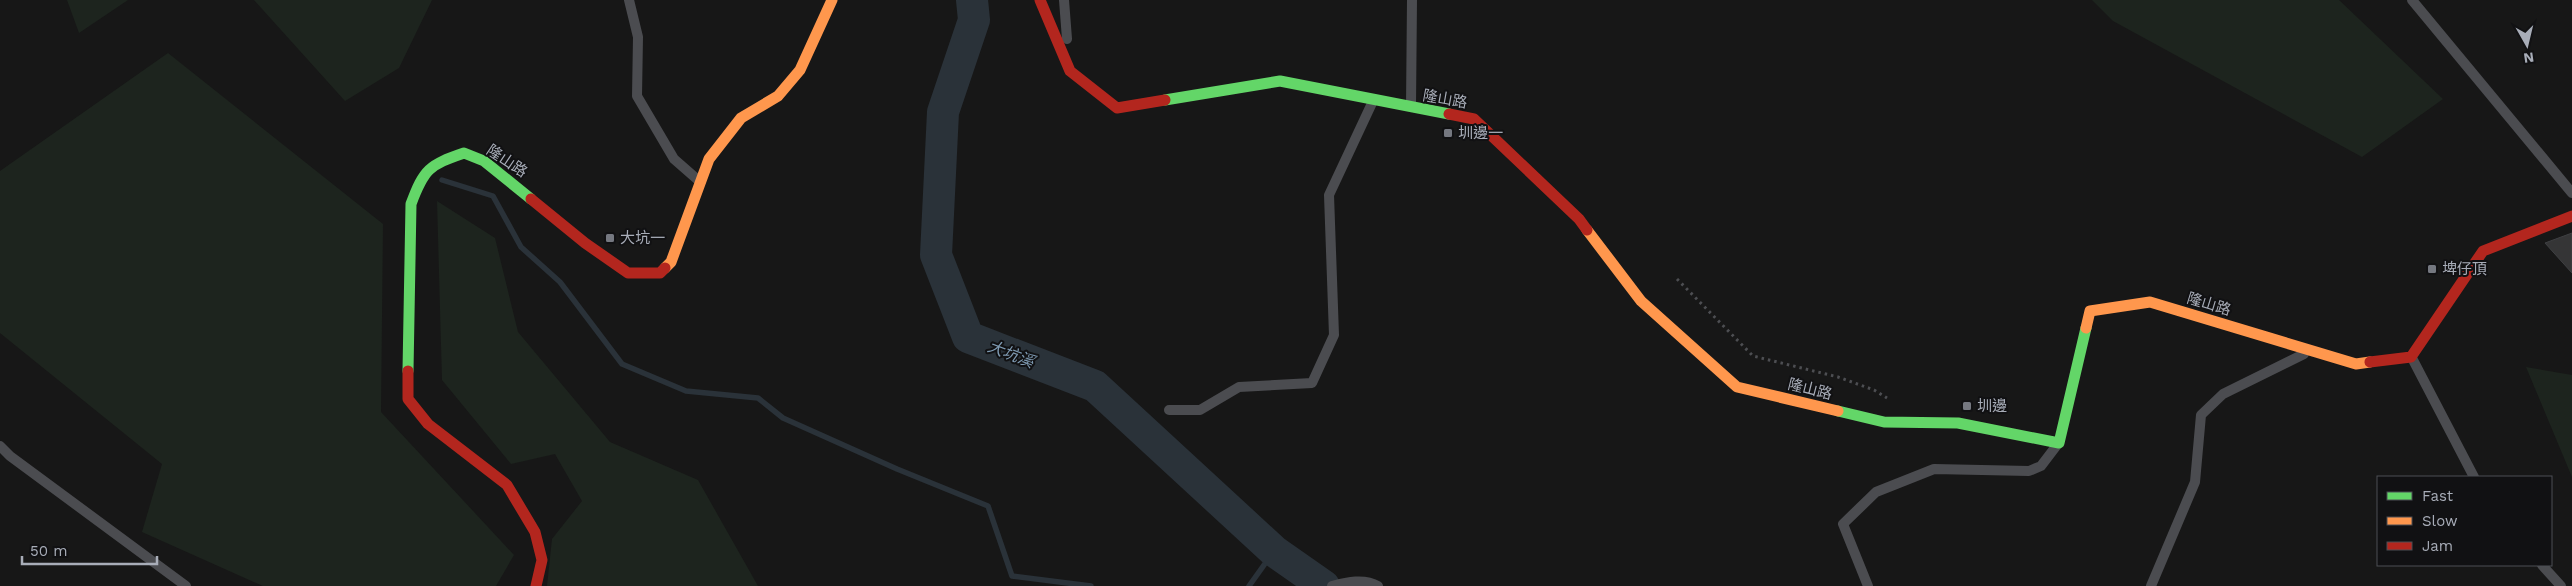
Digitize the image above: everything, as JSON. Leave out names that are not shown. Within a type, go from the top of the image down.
[{"type":"street","name":"隆山路","points":[[536,586],[542,560],[535,532],[507,485],[428,424],[408,399],[411,204],[420,179],[437,162],[464,153],[484,161],[592,248],[628,273],[660,273],[671,262],[709,160],[742,118],[778,96],[800,70],[832,0]]},
{"type":"street","name":"隆山路","points":[[1040,0],[1070,71],[1117,108],[1280,81],[1474,119],[1579,219],[1641,301],[1737,386],[1884,422],[1958,423],[2040,441],[2059,442],[2090,311],[2150,302],[2310,352],[2356,364],[2411,358]]},
{"type":"street","points":[[2411,358],[2483,251],[2572,216]]},
{"type":"lane","points":[[629,0],[638,37],[637,96],[674,159],[701,183]]},
{"type":"lane","points":[[1064,0],[1070,71]]},
{"type":"lane","points":[[1411,108],[1412,0]]},
{"type":"lane","points":[[2412,0],[2572,193]]},
{"type":"lane","points":[[1169,410],[1200,410],[1239,387],[1312,383],[1334,335],[1329,195],[1373,100]]},
{"type":"lane","points":[[2151,586],[2195,482],[2201,415],[2222,394],[2310,352]]},
{"type":"lane","points":[[2411,358],[2473,476]]},
{"type":"lane","points":[[1868,586],[1843,524],[1876,492],[1934,468],[2029,470],[2042,466],[2059,442]]},
{"type":"lane","points":[[0,446],[5,458],[186,586]]},
{"type":"lane","points":[[2543,566],[2561,586]]},
{"type":"lane","points":[[1332,586],[1352,581],[1372,583],[1378,586]]},
{"type":"path","points":[[1677,279],[1753,356],[1838,377],[1874,390],[1889,399]]},
{"type":"shaded area","points":[[67,0],[128,0],[79,33]]},
{"type":"shaded area","points":[[254,0],[432,0],[399,68],[345,101]]},
{"type":"shaded area","points":[[2092,0],[2339,0],[2443,99],[2362,157],[2113,21]]},
{"type":"shaded area","points":[[168,53],[383,224],[381,412],[514,555],[496,586],[263,586],[142,532],[162,464],[0,333],[0,171]]},
{"type":"shaded area","points":[[437,201],[495,238],[518,332],[610,442],[698,480],[758,586],[547,586],[552,539],[582,501],[555,454],[511,464],[442,380]]},
{"type":"shaded area","points":[[2526,367],[2572,375],[2572,477]]},
{"type":"building","points":[[2572,233],[2572,273],[2545,243]]},
{"type":"waterway","name":"大坑溪","points":[[972,0],[974,20],[943,112],[936,255],[968,337],[1095,386],[1274,551],[1324,586]]},
{"type":"waterway","points":[[442,180],[493,196],[521,247],[560,282],[622,364],[686,391],[758,398],[783,418],[897,469],[988,506],[1012,576],[1091,586]]},
{"type":"waterway","points":[[1249,586],[1274,551]]},
{"type":"traffic: fast","points":[[1165,100],[1280,81],[1449,114]]},
{"type":"traffic: fast","points":[[408,371],[411,204],[424,176],[435,165],[464,153],[484,161],[531,199]]},
{"type":"traffic: fast","points":[[1838,411],[1884,422],[1958,423],[2059,443],[2086,328]]},
{"type":"traffic: slow","points":[[665,268],[671,262],[709,159],[741,118],[778,96],[800,70],[832,0]]},
{"type":"traffic: slow","points":[[1587,230],[1641,301],[1737,387],[1838,411]]},
{"type":"traffic: slow","points":[[2086,328],[2090,311],[2150,302],[2356,364],[2370,362]]},
{"type":"traffic: jam","points":[[1040,0],[1070,71],[1117,108],[1165,100]]},
{"type":"traffic: jam","points":[[1449,114],[1474,119],[1579,219],[1587,230]]},
{"type":"traffic: jam","points":[[531,199],[585,243],[628,273],[660,273],[665,268]]},
{"type":"traffic: jam","points":[[2370,362],[2411,357],[2483,251],[2572,216]]},
{"type":"traffic: jam","points":[[408,371],[408,399],[428,424],[507,485],[535,532],[542,560],[536,586]]},
{"type":"place","name":"圳邊一","points":[[1448,133]]},
{"type":"place","name":"大坑一","points":[[610,238]]},
{"type":"place","name":"埤仔頂","points":[[2432,269]]},
{"type":"place","name":"圳邊","points":[[1967,406]]}]
